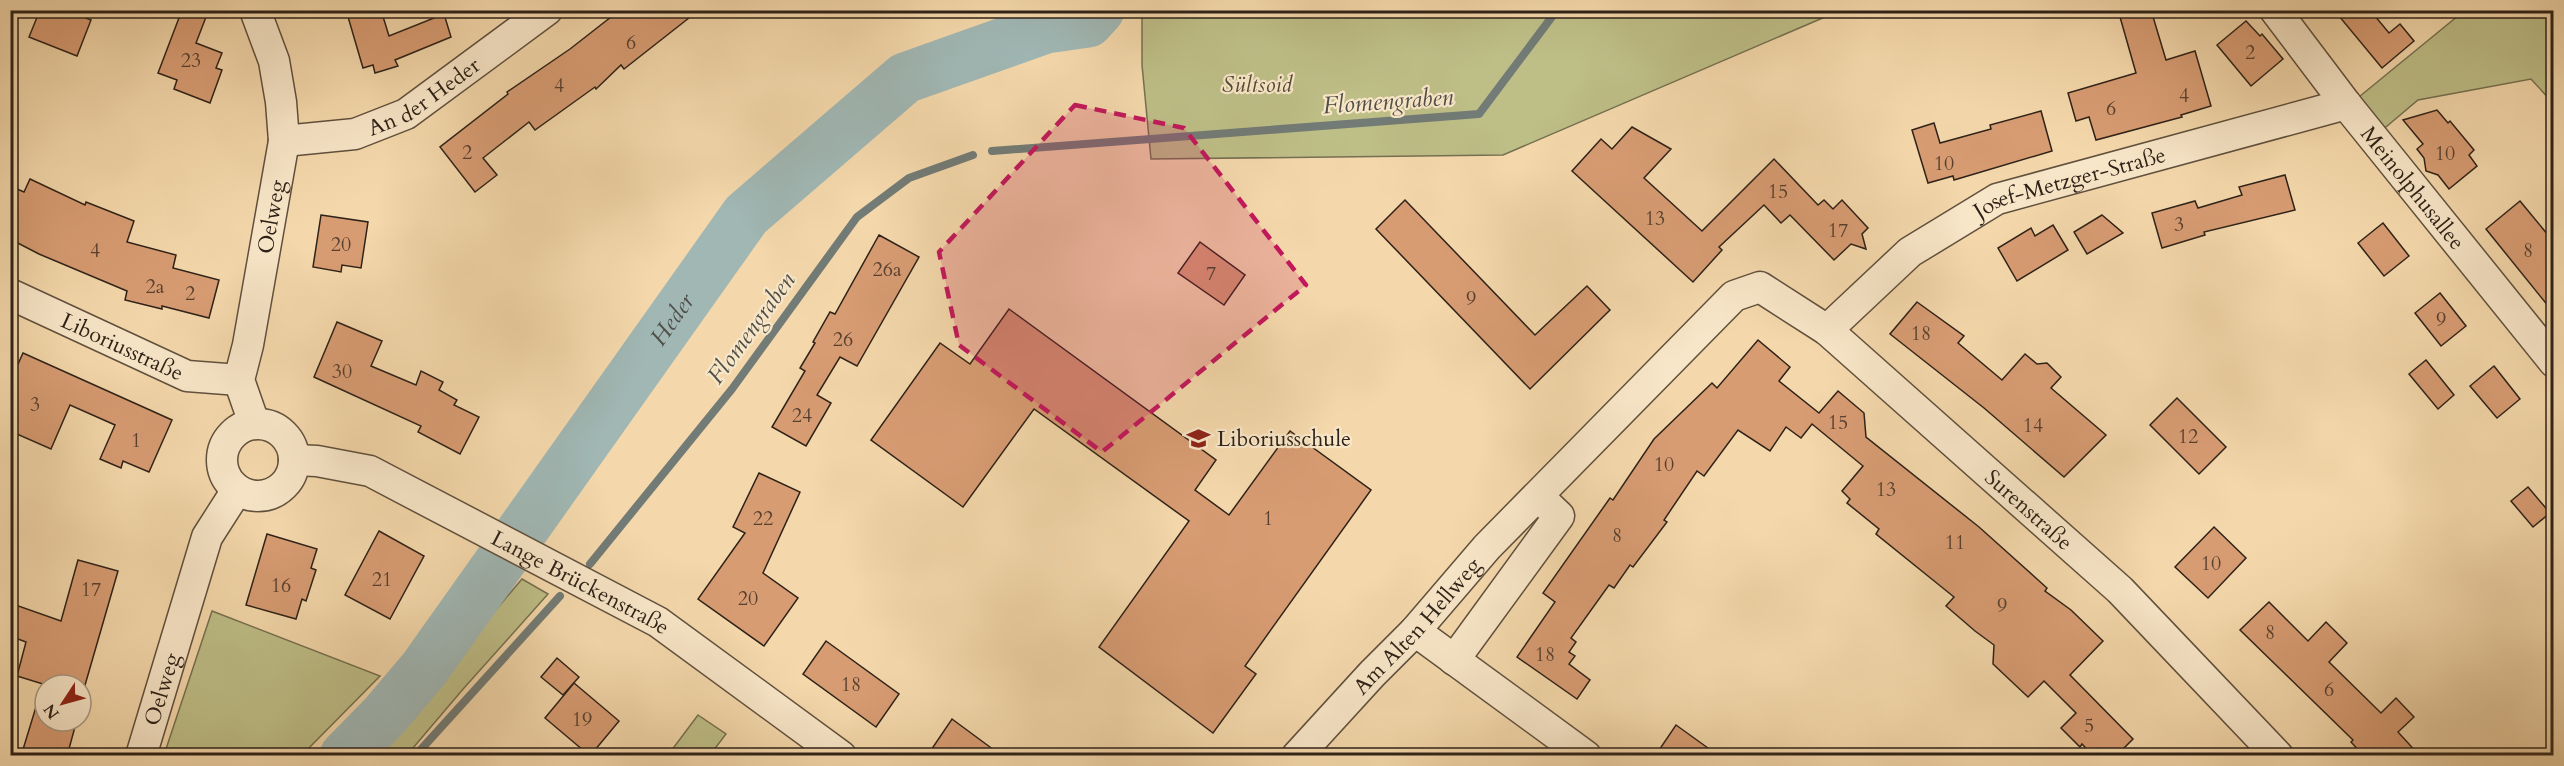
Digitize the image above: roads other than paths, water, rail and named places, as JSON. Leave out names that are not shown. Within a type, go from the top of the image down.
[{"type":"street","name":"Oelweg","points":[[239,380],[248,345],[284,141],[281,102],[274,61],[255,10]]},
{"type":"street","name":"An der Heder","points":[[284,141],[356,134],[406,114],[547,10]]},
{"type":"street","name":"Meinolphusallee","points":[[2275,10],[2346,105],[2553,362]]},
{"type":"street","name":"Josef-Metzger-Straße","points":[[1827,330],[1910,252],[1997,199],[2346,105]]},
{"type":"street","name":"Surenstraße","points":[[1760,287],[1827,330],[2120,590],[2278,756]]},
{"type":"street","name":"Am Alten Hellweg","points":[[1297,756],[1415,631],[1487,547],[1734,296],[1760,287]]},
{"type":"street","name":"Liboriusstraße","points":[[10,294],[187,376],[239,380]]},
{"type":"street","points":[[239,380],[254,423]]},
{"type":"street","points":[[254,423],[270,425],[283,433],[291,444],[294,460],[288,479],[274,492],[254,496],[237,490],[224,473],[222,450],[227,439],[235,431],[254,423]]},
{"type":"street","name":"Lange Brückenstraße","points":[[294,460],[316,461],[370,471],[658,622],[842,756]]},
{"type":"street","name":"Oelweg","points":[[141,756],[207,537],[237,490]]},
{"type":"street","name":"Am Alten Hellweg","points":[[1454,660],[1559,516],[1538,496]]},
{"type":"street","points":[[1415,631],[1586,756]]},
{"type":"waterway","name":"Heder","points":[[345,756],[385,715],[424,669],[746,215],[905,78],[1046,28],[1088,22],[1099,10]]},
{"type":"waterway","name":"Flomengraben","points":[[992,151],[1479,114],[1557,10]]},
{"type":"waterway","name":"Flomengraben","points":[[590,564],[732,389],[857,217],[909,178],[973,155]]},
{"type":"waterway","name":"Flomengraben","points":[[415,756],[560,596]]},
{"type":"place","name":"Liboriusschule","points":[[1199,438]]},
{"type":"park label","name":"Sültsoid","points":[[1257,84]]}]
